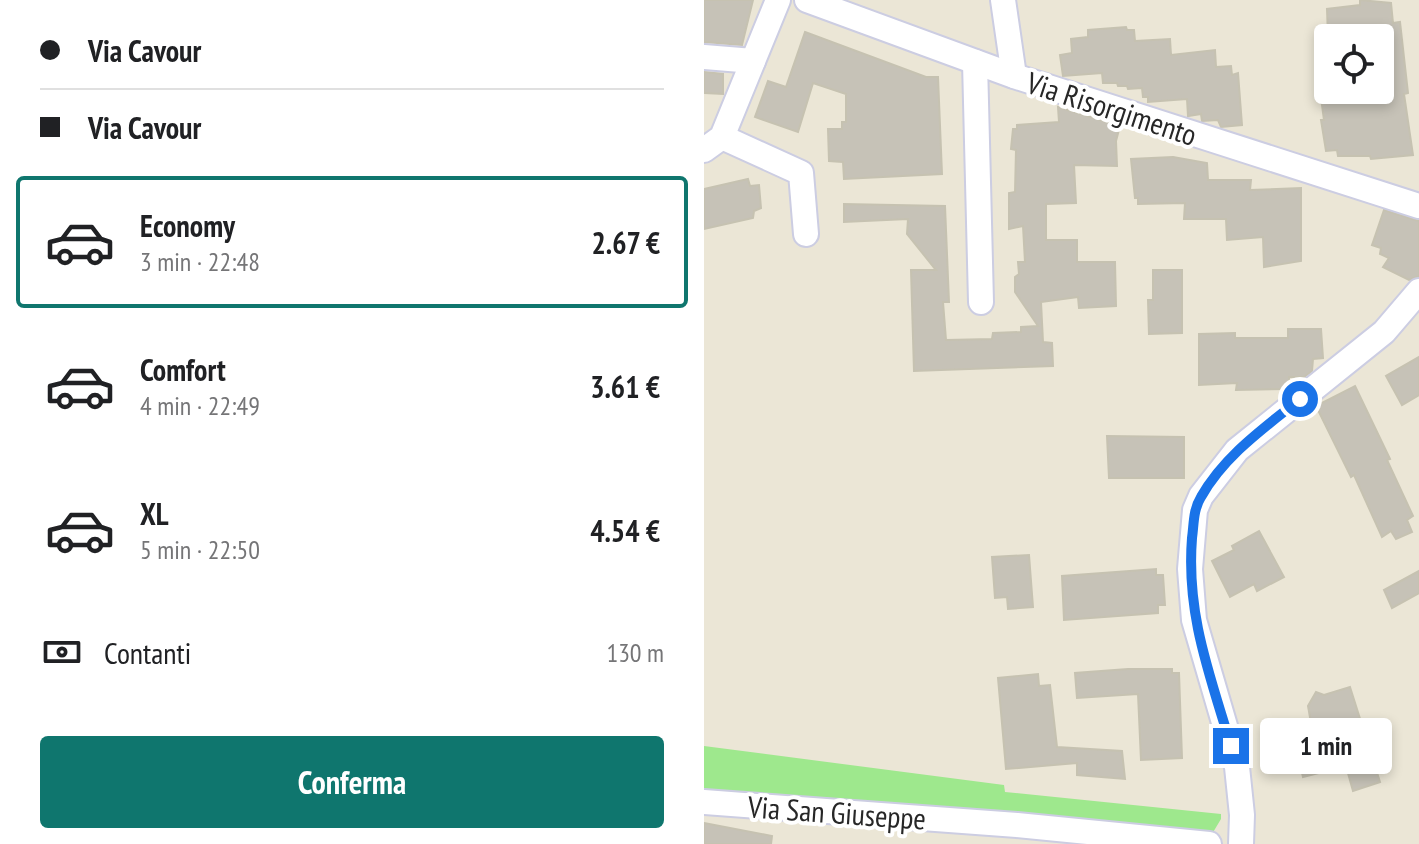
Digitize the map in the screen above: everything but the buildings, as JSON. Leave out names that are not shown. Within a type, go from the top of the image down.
[{"type":"street","points":[[778,0],[713,144],[801,173],[806,234]]},
{"type":"street","name":"Via Risorgimento","points":[[807,0],[1014,76],[1419,206]]},
{"type":"street","points":[[1003,0],[1014,76]]},
{"type":"street","points":[[704,57],[753,61]]},
{"type":"street","points":[[975,62],[981,302]]},
{"type":"street","points":[[1241,844],[1242,815],[1237,767],[1194,620],[1190,569],[1195,510],[1201,496],[1237,450],[1384,332],[1419,291]]},
{"type":"street","name":"Via San Giuseppe","points":[[704,802],[1017,825],[1209,844]]},
{"type":"green space","points":[[704,746],[1004,785],[1005,792],[1221,814],[1221,819],[1212,834],[704,794]]},
{"type":"route","points":[[1231,746],[1194,620],[1190,569],[1195,510],[1201,496],[1237,450],[1300,399]]}]
